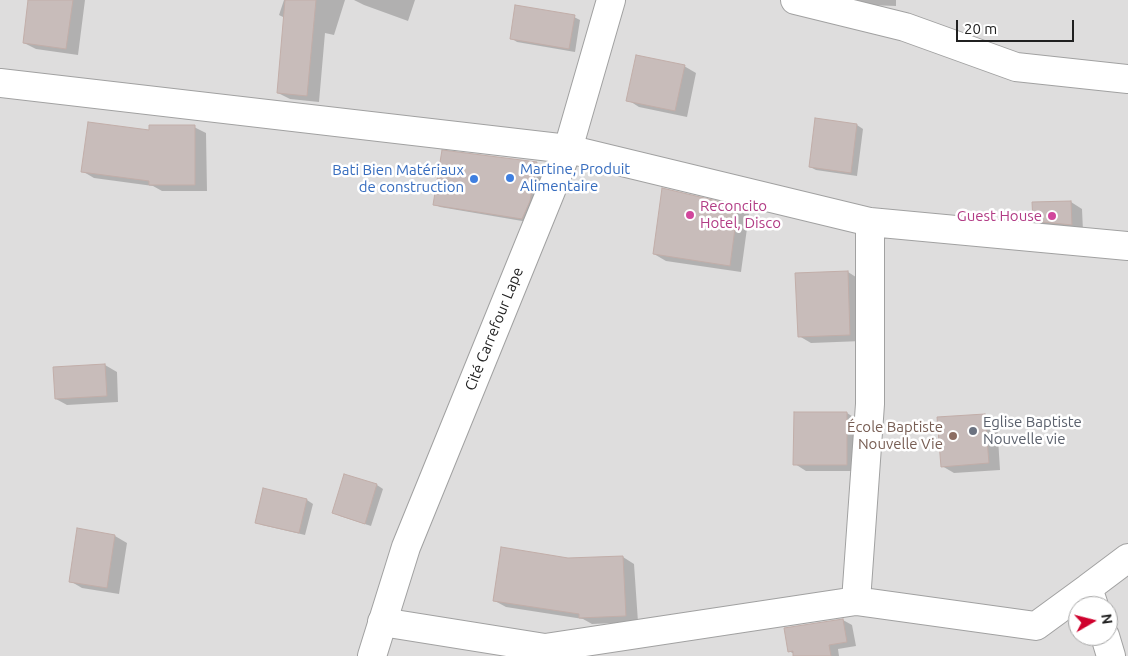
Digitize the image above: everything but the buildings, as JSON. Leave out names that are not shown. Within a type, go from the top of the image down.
[{"type":"street","name":"Cité Carrefour Lape","points":[[372,656],[406,547],[568,148],[611,0]]},
{"type":"street","points":[[795,0],[905,27],[1016,67],[1128,79]]},
{"type":"street","points":[[0,83],[568,148],[870,222],[1128,246]]},
{"type":"street","points":[[856,600],[870,404],[870,222]]},
{"type":"street","points":[[1092,596],[1128,558]]},
{"type":"street","points":[[382,622],[545,648],[856,600],[1036,626],[1068,609]]},
{"type":"shaded area","points":[[0,0],[1128,0],[1128,656],[0,656]]},
{"type":"place","name":"Martine, Produit Alimentaire","points":[[510,178]]},
{"type":"place","name":"Bati Bien Matériaux de construction","points":[[474,179]]},
{"type":"place","name":"Reconcito Hotel, Disco","points":[[690,215]]},
{"type":"place","name":"Guest House","points":[[1052,216]]},
{"type":"place","name":"Eglise Baptiste Nouvelle vie","points":[[973,431]]},
{"type":"place","name":"École Baptiste Nouvelle Vie","points":[[953,436]]}]
